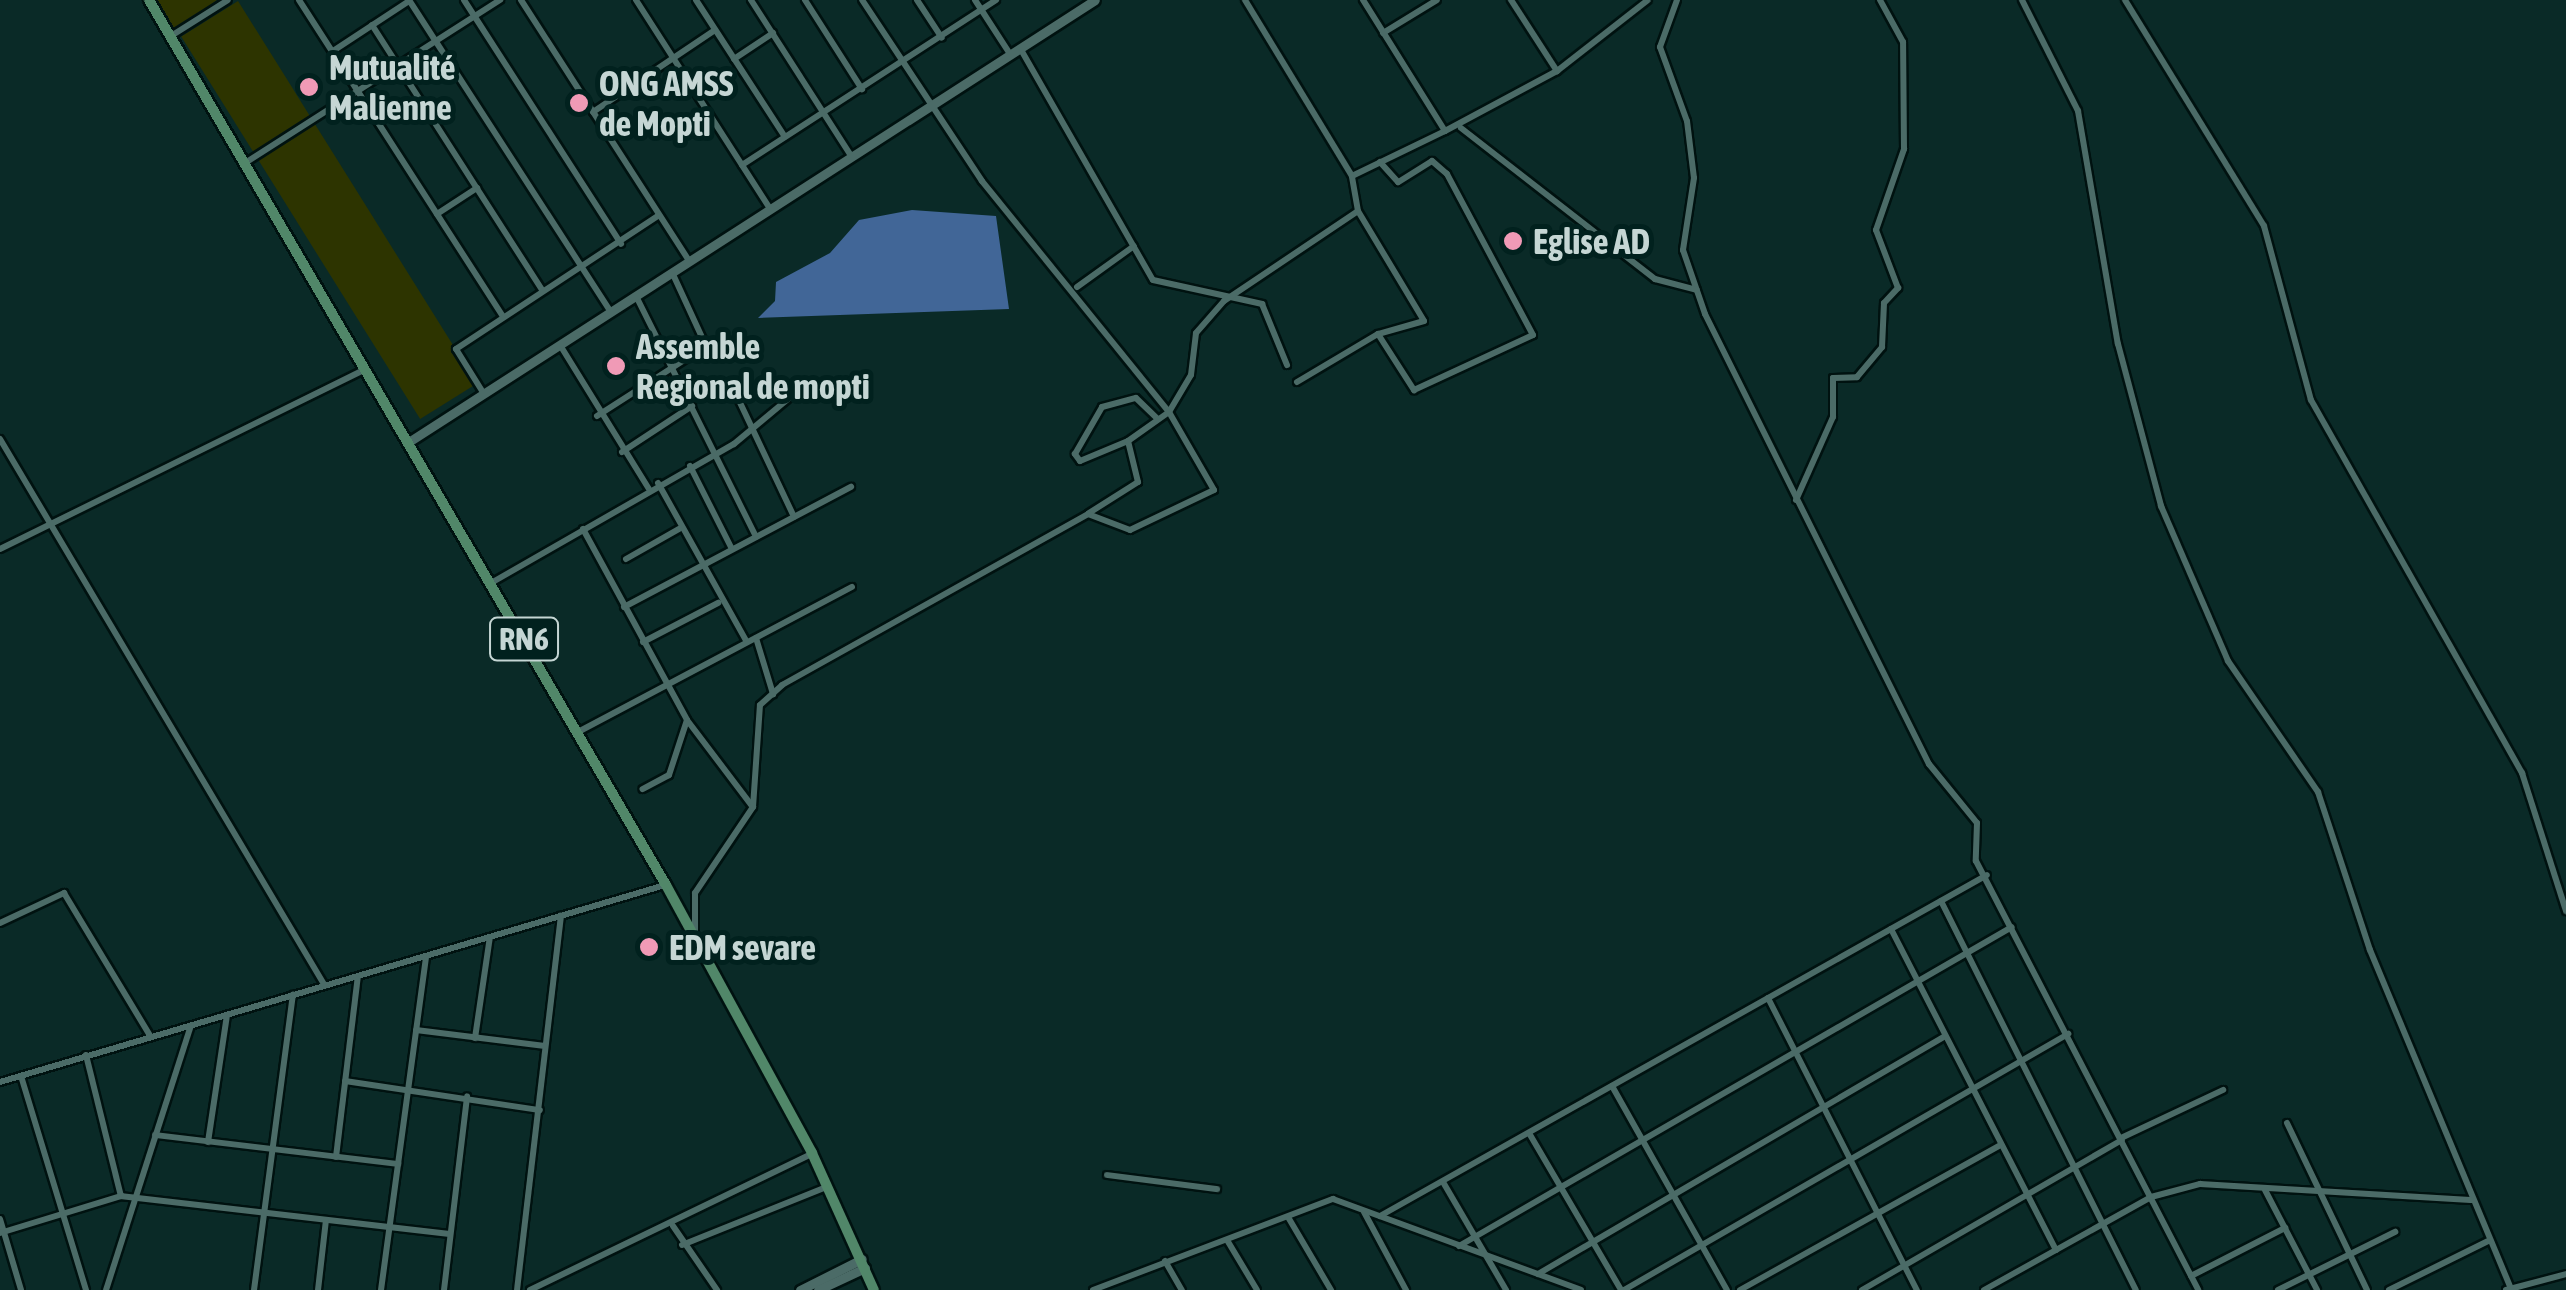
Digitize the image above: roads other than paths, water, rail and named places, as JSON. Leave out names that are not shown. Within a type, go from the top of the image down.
[{"type":"main road","name":"RN6","points":[[150,0],[696,938],[812,1153],[874,1290]]},
{"type":"street","points":[[171,36],[228,0]]},
{"type":"street","points":[[333,51],[409,0],[610,312]]},
{"type":"street","points":[[464,0],[621,244]]},
{"type":"street","points":[[245,163],[500,0]]},
{"type":"street","points":[[521,0],[689,261]]},
{"type":"street","points":[[636,0],[770,208]]},
{"type":"street","points":[[766,0],[754,3],[851,156]]},
{"type":"street","points":[[805,0],[862,89]]},
{"type":"street","points":[[862,0],[982,181],[1076,287],[1168,412],[1214,490],[1130,530],[1088,514]]},
{"type":"street","points":[[917,0],[942,38]]},
{"type":"street","points":[[974,0],[1010,54]]},
{"type":"street","points":[[742,165],[996,0]]},
{"type":"street","points":[[407,443],[1095,0]]},
{"type":"street","points":[[1245,0],[1352,176],[1358,211],[1424,321],[1378,334],[1297,382]]},
{"type":"street","points":[[1363,0],[1445,131]]},
{"type":"street","points":[[1383,33],[1436,0]]},
{"type":"street","points":[[1510,0],[1557,71]]},
{"type":"street","points":[[1352,176],[1445,131],[1461,128],[1557,71],[1648,0]]},
{"type":"street","points":[[1677,0],[1660,46],[1687,121],[1694,178],[1683,250],[1697,290],[1796,501],[1929,764],[1976,823],[1976,861],[1987,875],[2192,1276],[2195,1289]]},
{"type":"street","points":[[1796,501],[1833,417],[1833,378],[1857,377],[1882,347],[1884,303],[1898,288],[1876,230],[1904,149],[1903,42],[1880,0]]},
{"type":"street","points":[[2022,0],[2078,111],[2118,344],[2162,506],[2228,661],[2318,792],[2370,950],[2508,1289],[2566,1274]]},
{"type":"street","points":[[2125,0],[2264,226],[2311,400],[2402,576],[2522,773],[2566,911]]},
{"type":"street","points":[[303,1],[503,317]]},
{"type":"street","points":[[700,1],[785,137]]},
{"type":"street","points":[[372,25],[544,291]]},
{"type":"street","points":[[593,112],[715,30]]},
{"type":"street","points":[[734,59],[772,34]]},
{"type":"street","points":[[1020,48],[1153,280],[1224,301],[1262,304],[1288,365]]},
{"type":"street","points":[[1461,128],[1654,280],[1697,290]]},
{"type":"street","points":[[1378,334],[1414,390],[1533,335],[1447,174],[1432,161],[1398,182],[1380,162]]},
{"type":"street","points":[[437,214],[477,188]]},
{"type":"street","points":[[1158,419],[1136,398],[1102,407],[1075,454],[1080,461],[1128,440],[1158,419],[1168,412],[1190,375],[1196,332],[1224,301],[1358,211]]},
{"type":"street","points":[[484,394],[456,348],[659,216]]},
{"type":"street","points":[[1076,287],[1134,246]]},
{"type":"street","points":[[597,416],[706,342],[672,272]]},
{"type":"street","points":[[636,296],[756,537]]},
{"type":"street","points":[[560,345],[597,416],[649,489]]},
{"type":"street","points":[[0,549],[364,370]]},
{"type":"street","points":[[735,392],[794,518]]},
{"type":"street","points":[[491,583],[658,483],[715,454],[753,430],[788,398]]},
{"type":"street","points":[[622,452],[692,406]]},
{"type":"street","points":[[0,439],[325,986]]},
{"type":"street","points":[[696,938],[695,892],[753,807],[760,705],[1138,482],[1128,440]]},
{"type":"street","points":[[690,466],[732,549]]},
{"type":"street","points":[[658,483],[718,604],[747,642]]},
{"type":"street","points":[[624,606],[851,487]]},
{"type":"street","points":[[626,559],[679,528]]},
{"type":"street","points":[[583,529],[687,720],[753,807]]},
{"type":"street","points":[[578,732],[664,682],[852,588]]},
{"type":"street","points":[[643,642],[718,604]]},
{"type":"street","points":[[756,638],[773,694]]},
{"type":"street","points":[[643,789],[669,774],[687,720]]},
{"type":"street","points":[[1380,1216],[1987,875]]},
{"type":"street","points":[[0,1082],[666,885]]},
{"type":"street","points":[[0,922],[64,892],[151,1037]]},
{"type":"street","points":[[1941,901],[2071,1168],[2136,1290]]},
{"type":"street","points":[[516,1290],[561,916]]},
{"type":"street","points":[[1459,1246],[2013,927]]},
{"type":"street","points":[[1891,929],[2056,1250]]},
{"type":"street","points":[[476,1038],[490,937]]},
{"type":"street","points":[[381,1290],[426,956]]},
{"type":"street","points":[[336,1157],[358,976]]},
{"type":"street","points":[[254,1290],[293,995]]},
{"type":"street","points":[[1768,998],[1917,1290]]},
{"type":"street","points":[[208,1142],[227,1015]]},
{"type":"street","points":[[106,1290],[191,1026]]},
{"type":"street","points":[[416,1030],[545,1046]]},
{"type":"street","points":[[1529,1133],[1622,1290],[2068,1034]]},
{"type":"street","points":[[1538,1275],[1946,1036]]},
{"type":"street","points":[[86,1055],[121,1196]]},
{"type":"street","points":[[21,1076],[86,1290]]},
{"type":"street","points":[[345,1081],[468,1096],[540,1110]]},
{"type":"street","points":[[1612,1086],[1727,1290]]},
{"type":"street","points":[[1862,1290],[2122,1139],[2223,1090]]},
{"type":"street","points":[[444,1290],[468,1096]]},
{"type":"street","points":[[2286,1123],[2366,1290]]},
{"type":"street","points":[[155,1135],[398,1164]]},
{"type":"street","points":[[1740,1290],[2001,1144]]},
{"type":"street","points":[[530,1290],[673,1226],[812,1153]]},
{"type":"street","points":[[1107,1175],[1216,1189]]},
{"type":"street","points":[[1443,1182],[1506,1290]]},
{"type":"street","points":[[1984,1290],[2151,1196],[2200,1184],[2472,1200]]},
{"type":"street","points":[[682,1245],[828,1186]]},
{"type":"street","points":[[2265,1189],[2317,1290]]},
{"type":"street","points":[[2,1233],[121,1196],[449,1234]]},
{"type":"street","points":[[1093,1290],[1333,1199],[1580,1290]]},
{"type":"street","points":[[1363,1210],[1406,1290]]},
{"type":"street","points":[[1288,1216],[1330,1290]]},
{"type":"street","points":[[0,1220],[21,1290]]},
{"type":"street","points":[[318,1290],[326,1220]]},
{"type":"street","points":[[673,1226],[682,1245],[717,1290]]},
{"type":"street","points":[[2192,1276],[2285,1228]]},
{"type":"street","points":[[2278,1290],[2395,1232]]},
{"type":"street","points":[[1227,1240],[1256,1290]]},
{"type":"street","points":[[2389,1290],[2488,1241]]},
{"type":"street","points":[[1166,1261],[1182,1290]]},
{"type":"street","points":[[800,1290],[863,1264]]},
{"type":"street","points":[[818,1290],[863,1264]]},
{"type":"water","points":[[912,210],[996,216],[1009,309],[758,318],[775,301],[776,282],[830,253],[859,220]]},
{"type":"place","name":"Mutualité Malienne","points":[[309,87]]},
{"type":"place","name":"ONG AMSS de Mopti","points":[[579,103]]},
{"type":"place","name":"Eglise AD","points":[[1513,241]]},
{"type":"place","name":"Assemble Regional de mopti","points":[[616,366]]},
{"type":"place","name":"EDM sevare","points":[[649,947]]}]
